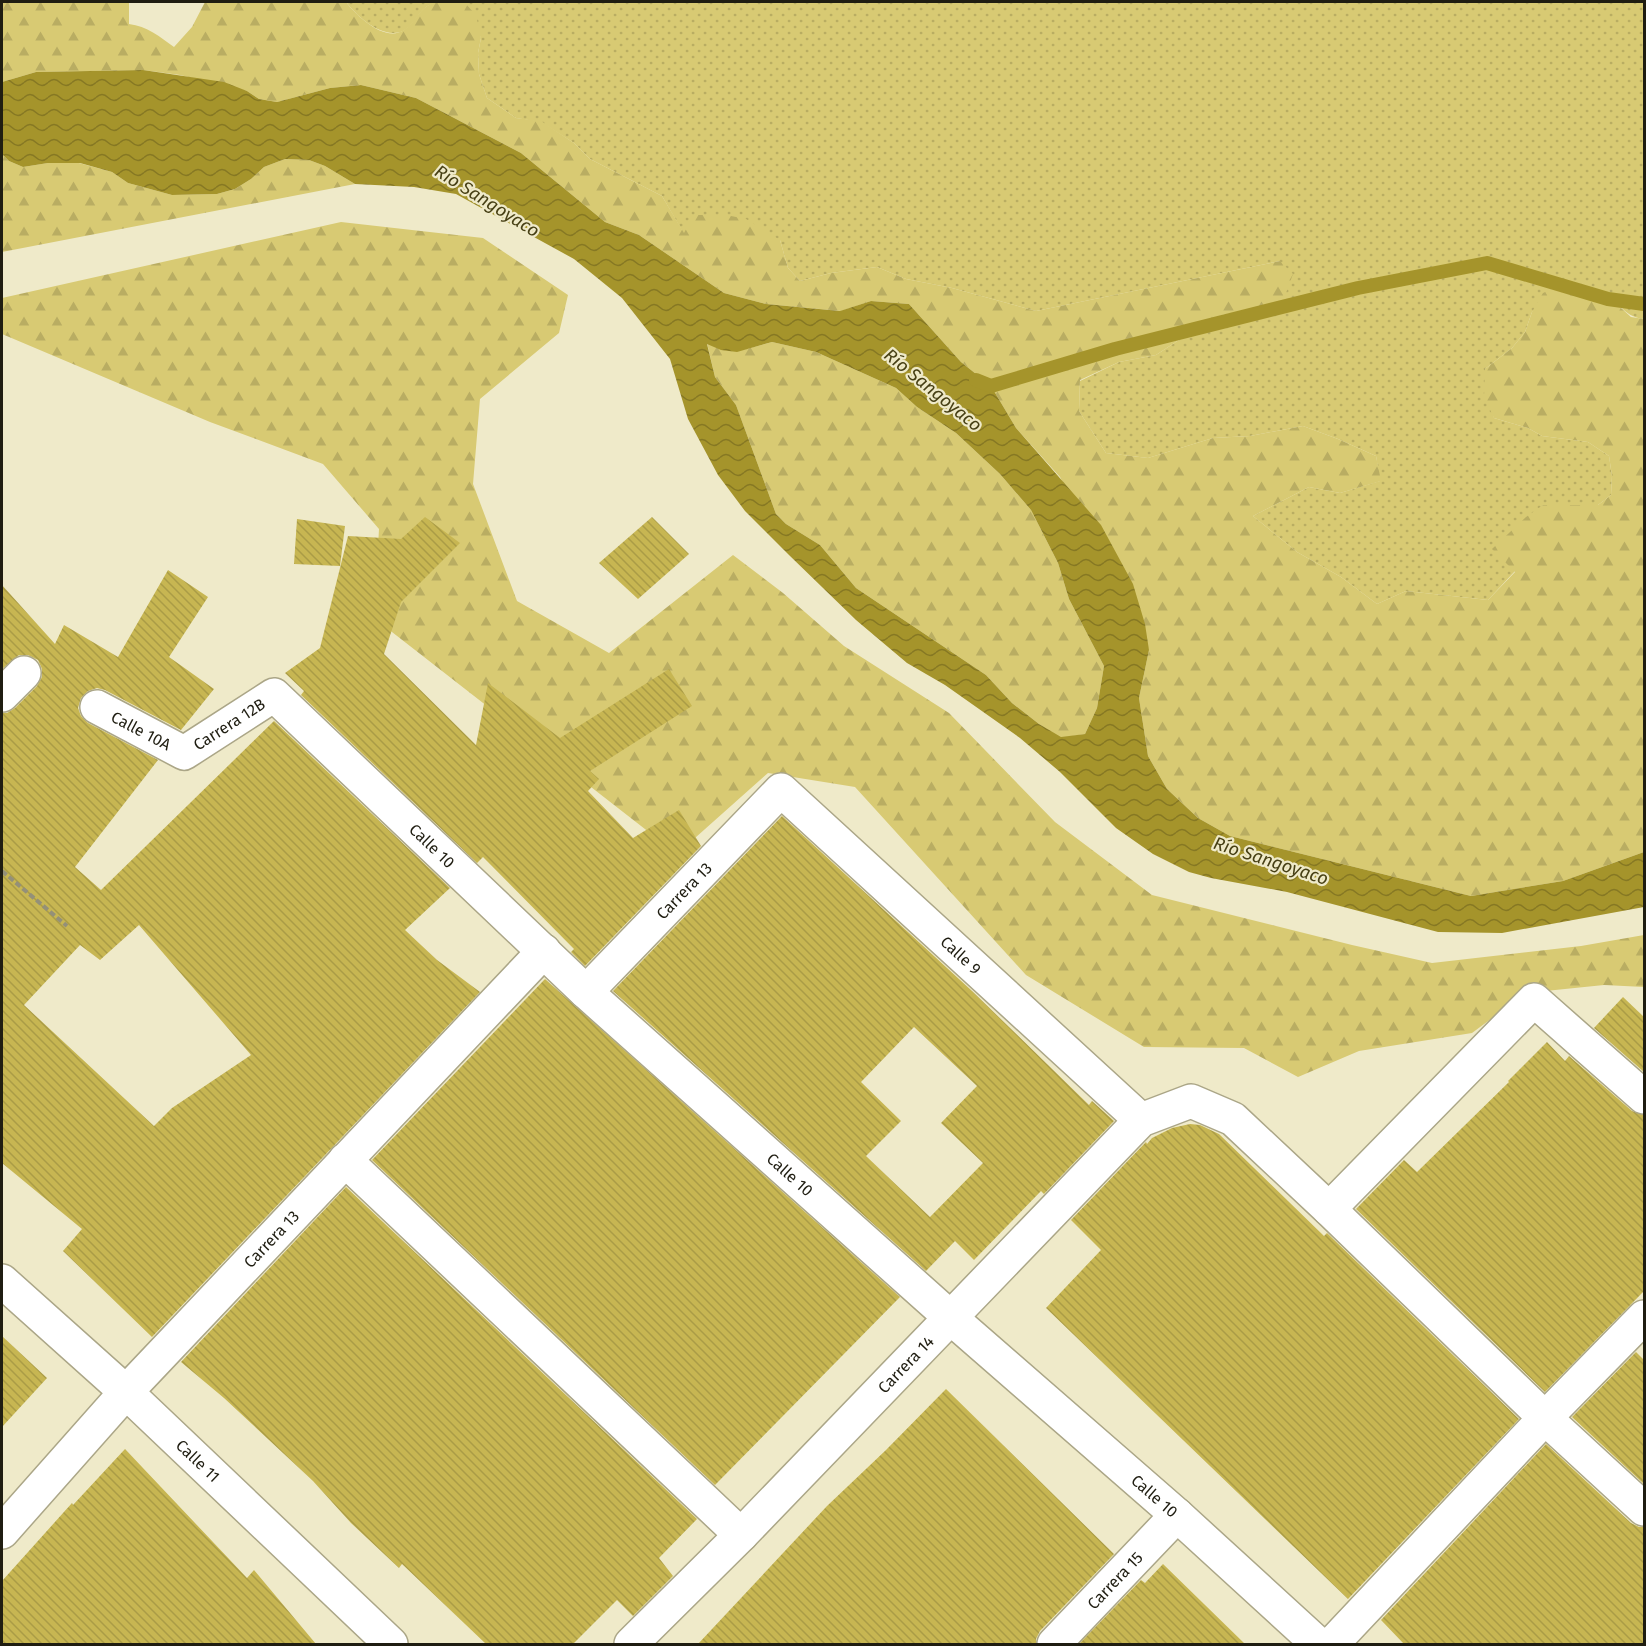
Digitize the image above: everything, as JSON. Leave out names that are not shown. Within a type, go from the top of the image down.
[{"type":"street","name":"Carrera 12B","points":[[184,753],[274,695]]},
{"type":"street","name":"Calle 10","points":[[274,695],[586,992],[1177,1515],[1318,1644]]},
{"type":"street","name":"Calle 10A","points":[[97,707],[184,753]]},
{"type":"street","name":"Carrera 13","points":[[586,992],[781,790]]},
{"type":"street","name":"Calle 9","points":[[781,790],[1141,1120]]},
{"type":"street","name":"Carrera 13","points":[[2,1532],[126,1392],[544,951]]},
{"type":"street","points":[[1644,1097],[1534,1000],[1329,1209],[1545,1418],[1644,1509]]},
{"type":"street","name":"Carrera 14","points":[[631,1644],[741,1535],[1141,1120],[1191,1101],[1233,1119],[1329,1209]]},
{"type":"street","points":[[345,1161],[741,1535]]},
{"type":"street","name":"Calle 11","points":[[2,1281],[126,1392],[391,1644]]},
{"type":"street","points":[[1332,1644],[1545,1418],[1644,1317]]},
{"type":"street","name":"Carrera 15","points":[[1054,1644],[1177,1515]]},
{"type":"path","points":[[2,871],[67,926]]},
{"type":"green space","points":[[445,1],[464,2],[476,15],[481,38],[478,53],[479,74],[487,98],[516,118],[541,121],[574,143],[590,159],[662,196],[684,233],[694,215],[726,215],[746,219],[780,240],[788,268],[800,281],[831,273],[877,267],[906,279],[952,288],[1036,311],[1280,261],[1293,274],[1283,301],[1222,315],[1156,355],[1119,362],[1080,380],[1079,411],[1106,453],[1148,458],[1213,438],[1250,436],[1303,426],[1376,456],[1381,481],[1340,493],[1309,487],[1253,516],[1297,552],[1341,577],[1377,604],[1406,591],[1488,600],[1515,572],[1492,549],[1526,517],[1543,505],[1598,505],[1611,495],[1612,476],[1609,456],[1588,442],[1542,436],[1528,428],[1494,418],[1484,397],[1485,369],[1512,348],[1525,332],[1532,312],[1543,293],[1565,283],[1589,287],[1610,298],[1631,317],[1644,319],[1644,852],[1563,881],[1471,896],[1230,836],[1198,818],[1167,789],[1148,756],[1139,698],[1149,650],[1060,477],[1016,428],[991,386],[961,362],[909,304],[871,301],[841,311],[766,304],[724,293],[639,235],[605,222],[521,153],[416,98],[361,85],[330,88],[277,102],[259,99],[247,91],[180,75],[143,70],[36,72],[2,82],[2,2],[129,2],[129,24],[147,30],[174,47],[192,27],[205,2],[346,2],[364,20],[380,31],[397,33],[404,30],[424,8],[431,4]]},
{"type":"green space","points":[[346,2],[440,2],[426,7],[407,29],[395,33],[371,25]]},
{"type":"green space","points":[[459,2],[1644,2],[1644,319],[1628,314],[1604,294],[1565,283],[1532,312],[1525,332],[1512,348],[1485,369],[1494,418],[1528,428],[1542,436],[1588,442],[1609,456],[1612,476],[1611,495],[1598,505],[1543,505],[1515,571],[1488,600],[1406,591],[1377,604],[1341,577],[1297,552],[1253,516],[1309,487],[1340,493],[1380,481],[1376,456],[1303,426],[1250,436],[1213,438],[1148,458],[1106,453],[1079,411],[1080,381],[1119,362],[1156,355],[1222,315],[1267,306],[1280,261],[1036,311],[952,288],[906,279],[877,267],[831,273],[800,281],[788,268],[780,240],[684,234],[662,196],[590,159],[574,143],[541,122],[516,118],[487,98],[479,74],[478,53],[481,38],[464,3]]},
{"type":"green space","points":[[2,154],[9,161],[23,167],[48,163],[79,163],[112,172],[128,183],[172,195],[217,194],[235,189],[264,167],[285,159],[309,160],[325,166],[355,184],[2,252]]},
{"type":"green space","points":[[341,222],[483,238],[568,295],[559,333],[480,399],[473,484],[517,601],[609,653],[733,555],[783,593],[844,646],[949,713],[1055,822],[1152,895],[1432,963],[1581,946],[1644,935],[1644,987],[1604,985],[1526,993],[1472,1033],[1359,1051],[1298,1077],[1244,1048],[1144,1047],[1026,975],[855,787],[768,773],[677,854],[374,618],[379,529],[323,464],[210,422],[2,334],[2,298]]},
{"type":"green space","points":[[772,342],[816,352],[896,388],[917,407],[956,433],[1000,474],[1031,510],[1058,563],[1069,599],[1104,666],[1097,708],[1085,734],[1061,738],[1039,724],[1012,703],[986,675],[856,588],[820,545],[786,524],[776,514],[736,405],[715,377],[707,343],[724,349],[739,350]]},
{"type":"water","name":"Río Sangoyaco","points":[[143,70],[224,82],[247,91],[259,99],[277,102],[330,88],[361,85],[416,98],[521,153],[605,222],[639,235],[724,293],[766,304],[840,311],[871,301],[909,304],[961,362],[991,386],[1016,428],[1101,525],[1133,584],[1145,624],[1149,650],[1139,698],[1148,756],[1167,789],[1198,818],[1230,836],[1471,896],[1563,881],[1644,852],[1644,907],[1502,933],[1438,932],[1287,892],[1189,872],[1153,854],[1116,828],[1060,772],[1020,738],[945,685],[907,663],[856,620],[745,511],[718,475],[688,419],[670,359],[622,298],[574,259],[456,194],[414,187],[355,184],[325,166],[309,160],[285,159],[264,167],[235,189],[217,194],[172,195],[128,183],[112,172],[80,163],[48,163],[23,167],[9,161],[2,154],[2,82],[36,72]],"holes":[[[772,342],[816,352],[896,388],[917,407],[956,433],[1000,474],[1031,510],[1058,563],[1069,599],[1104,666],[1097,708],[1085,734],[1061,737],[1039,724],[1012,703],[986,675],[856,588],[820,545],[786,524],[776,514],[736,405],[715,377],[707,344],[721,350],[737,352]]]},
{"type":"building","points":[[425,517],[460,543],[401,602],[384,654],[476,745],[488,683],[560,738],[669,669],[692,706],[590,771],[599,779],[588,791],[633,838],[679,810],[701,846],[585,966],[571,952],[574,949],[483,857],[477,863],[301,695],[304,691],[285,673],[320,648],[348,536],[401,539]]},
{"type":"building","points":[[652,517],[689,554],[638,599],[599,563]]},
{"type":"building","points":[[297,519],[345,526],[340,566],[294,564]]},
{"type":"building","points":[[168,570],[208,597],[169,657],[214,689],[181,730],[105,690],[97,688],[88,691],[81,698],[78,708],[81,716],[88,723],[158,760],[75,867],[101,890],[274,721],[450,888],[405,930],[437,960],[480,992],[152,1337],[63,1251],[82,1229],[2,1163],[2,713],[15,708],[37,686],[42,677],[42,669],[38,660],[28,655],[19,655],[2,669],[2,585],[55,644],[64,625],[118,657]],"holes":[[[139,925],[251,1055],[172,1108],[154,1126],[24,1005],[80,945],[100,960]]]},
{"type":"building","points":[[782,816],[972,991],[1089,1105],[1092,1101],[1114,1121],[1044,1194],[1041,1191],[974,1260],[955,1241],[926,1271],[613,991]],"holes":[[[914,1027],[977,1086],[941,1123],[983,1163],[930,1217],[866,1156],[901,1121],[861,1082]]]},
{"type":"building","points":[[545,979],[900,1297],[715,1485],[372,1160]]},
{"type":"building","points":[[1623,997],[1644,1017],[1644,1072],[1594,1028]]},
{"type":"building","points":[[1547,1042],[1565,1061],[1569,1056],[1632,1111],[1644,1115],[1644,1291],[1545,1392],[1356,1209],[1404,1160],[1417,1172]]},
{"type":"building","points":[[1190,1124],[1200,1125],[1219,1134],[1324,1236],[1327,1233],[1519,1419],[1348,1599],[1046,1308],[1101,1250],[1071,1220],[1146,1142],[1147,1144],[1152,1138],[1172,1128]]},
{"type":"building","points":[[346,1187],[697,1519],[659,1558],[673,1576],[633,1616],[617,1600],[573,1644],[486,1644],[402,1564],[399,1568],[351,1523],[313,1481],[224,1398],[181,1362]]},
{"type":"building","points":[[2,1336],[47,1378],[2,1427]]},
{"type":"building","points":[[1636,1352],[1644,1360],[1644,1484],[1572,1417]]},
{"type":"building","points":[[946,1389],[1114,1554],[1040,1631],[1036,1644],[698,1644],[827,1506]]},
{"type":"building","points":[[1546,1444],[1631,1523],[1644,1527],[1644,1644],[1404,1644],[1381,1620]]},
{"type":"building","points":[[125,1449],[247,1578],[254,1570],[316,1644],[2,1644],[2,1581],[72,1503],[73,1505]]},
{"type":"building","points":[[1163,1564],[1245,1644],[1079,1644],[1141,1580],[1145,1583]]},
{"type":"waterway","points":[[976,380],[991,386],[1115,349],[1358,288],[1487,263],[1608,299],[1644,304]]}]
